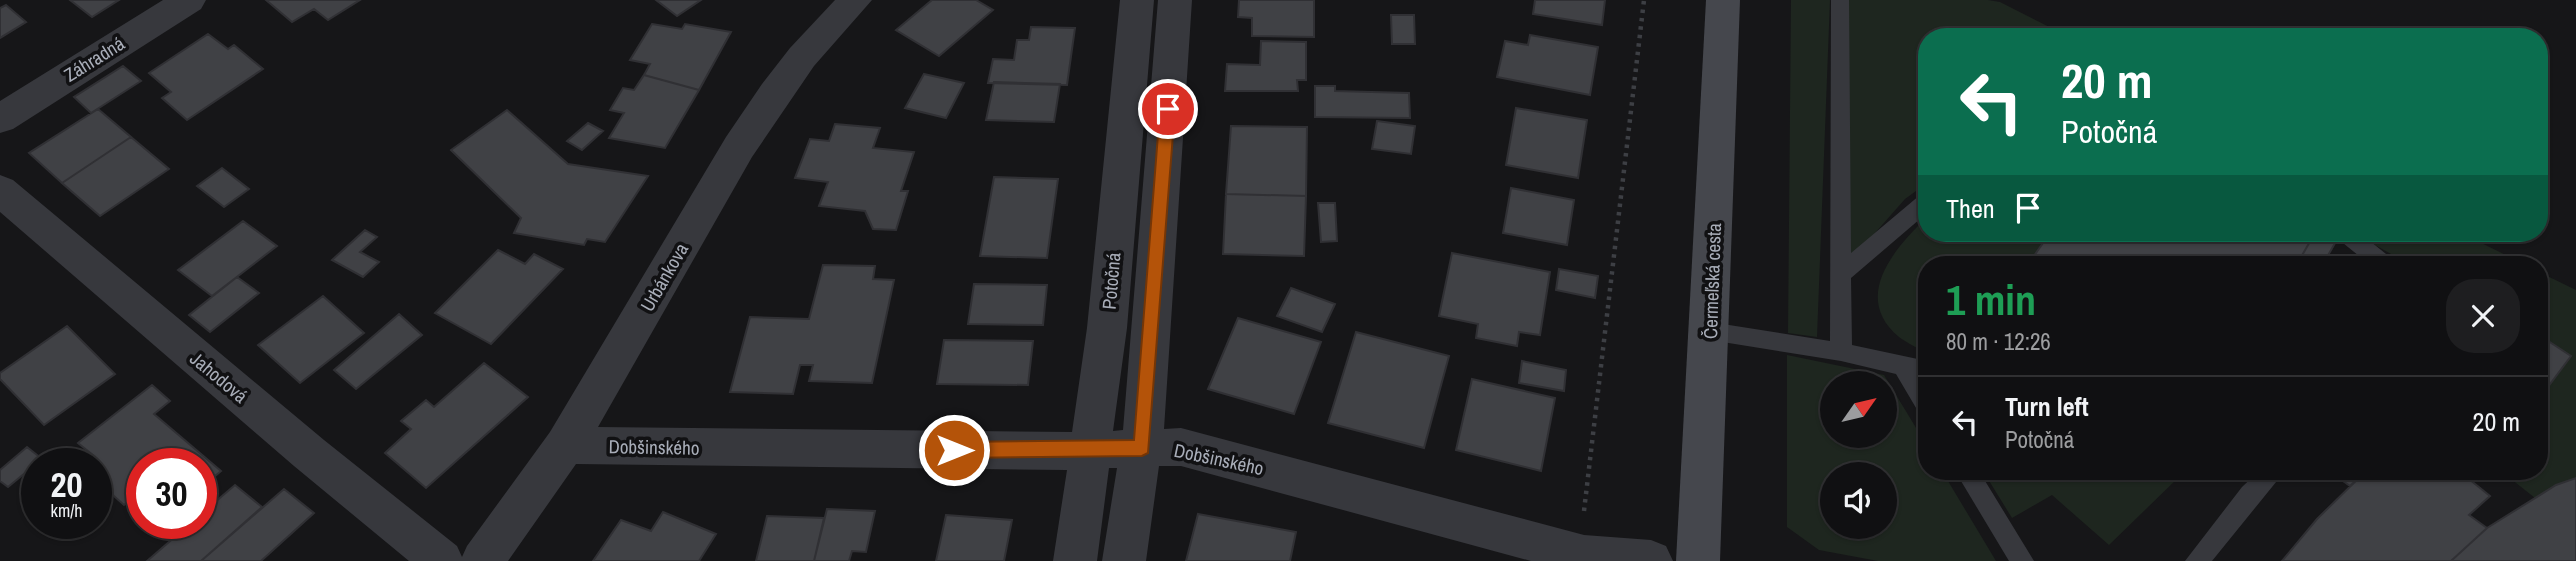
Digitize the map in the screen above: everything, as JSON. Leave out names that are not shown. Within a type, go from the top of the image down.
[{"type":"main road","name":"Čermeľská cesta","points":[[1698,561],[1723,0]]},
{"type":"street","name":"Záhradná","points":[[0,119],[189,0]]},
{"type":"street","name":"Urbánkova","points":[[482,561],[565,445],[739,148],[802,57],[855,0]]},
{"type":"street","name":"Potočná","points":[[1075,561],[1108,314],[1137,0]]},
{"type":"street","points":[[1124,561],[1142,448],[1175,0]]},
{"type":"street","name":"Jahodová","points":[[0,190],[309,453],[442,561]]},
{"type":"street","name":"Dobšinského","points":[[565,445],[646,448],[1091,450],[1181,447],[1584,555],[1651,561]]},
{"type":"lane","points":[[1840,0],[1840,352]]},
{"type":"lane","points":[[1840,275],[1918,209]]},
{"type":"lane","points":[[2356,242],[2374,256]]},
{"type":"lane","points":[[1710,331],[1840,352],[1918,369]]},
{"type":"lane","points":[[1903,366],[1918,391]]},
{"type":"lane","points":[[1972,480],[2022,561]]},
{"type":"lane","points":[[2197,561],[2258,480]]},
{"type":"path","points":[[1584,555],[1582,526],[1644,0]]},
{"type":"shaded area","points":[[1791,0],[1830,0],[1817,337],[1788,333]]},
{"type":"shaded area","points":[[1849,0],[1988,0],[2000,2],[2051,28],[1918,28],[1918,190],[1905,199],[1852,259],[1847,240]]},
{"type":"shaded area","points":[[1918,226],[1918,242],[2044,242],[2034,256],[1918,256],[1918,349],[1899,337],[1885,322],[1879,306],[1878,290],[1883,274],[1902,243]]},
{"type":"shaded area","points":[[2372,242],[2479,242],[2508,256],[2395,256]]},
{"type":"shaded area","points":[[2548,276],[2576,290],[2576,561],[2451,561],[2487,528],[2535,498],[2512,480],[2548,480],[2548,387],[2571,356],[2548,341]]},
{"type":"shaded area","points":[[1787,355],[1865,371],[1820,371],[1820,448],[1897,448],[1897,396],[1918,431],[1918,480],[1947,480],[1996,561],[1878,561],[1819,550],[1787,527]]},
{"type":"shaded area","points":[[1989,480],[2176,480],[2109,545],[2052,495],[2012,518]]},
{"type":"building","points":[[70,0],[119,0],[92,17]]},
{"type":"building","points":[[266,0],[360,0],[328,20],[314,9],[292,22]]},
{"type":"building","points":[[656,0],[701,0],[677,16]]},
{"type":"building","points":[[932,0],[976,0],[993,10],[939,56],[896,30]]},
{"type":"building","points":[[1239,0],[1314,0],[1314,37],[1252,36],[1252,18],[1238,17]]},
{"type":"building","points":[[1535,0],[1605,0],[1602,25],[1533,14]]},
{"type":"building","points":[[6,5],[26,22],[0,38],[0,8]]},
{"type":"building","points":[[1391,15],[1414,15],[1415,44],[1392,44]]},
{"type":"building","points":[[652,24],[682,29],[685,24],[731,32],[699,90],[644,75],[650,64],[630,60]]},
{"type":"building","points":[[1031,27],[1075,28],[1067,85],[988,83],[993,59],[1014,60],[1017,40],[1029,40]]},
{"type":"building","points":[[208,34],[228,49],[234,45],[263,69],[187,120],[162,98],[171,92],[149,73]]},
{"type":"building","points":[[1530,35],[1598,47],[1590,95],[1497,77],[1505,41],[1528,45]]},
{"type":"building","points":[[1261,41],[1306,42],[1306,80],[1297,80],[1298,91],[1225,91],[1227,64],[1260,65]]},
{"type":"building","points":[[123,66],[141,81],[91,113],[74,97]]},
{"type":"building","points":[[924,74],[964,83],[946,118],[905,108]]},
{"type":"building","points":[[644,75],[699,90],[665,148],[609,138],[624,113],[610,110],[623,88],[634,90]]},
{"type":"building","points":[[994,82],[1060,84],[1054,122],[986,120]]},
{"type":"building","points":[[1315,86],[1335,86],[1335,91],[1409,93],[1410,118],[1315,117]]},
{"type":"building","points":[[1516,108],[1587,120],[1578,178],[1506,165]]},
{"type":"building","points":[[98,109],[131,137],[62,183],[29,153]]},
{"type":"building","points":[[507,110],[568,164],[648,176],[605,242],[587,239],[584,245],[514,233],[521,218],[451,150]]},
{"type":"building","points":[[1377,121],[1415,126],[1411,154],[1372,149]]},
{"type":"building","points":[[588,123],[603,131],[582,150],[567,141]]},
{"type":"building","points":[[835,124],[880,128],[873,148],[914,152],[901,191],[908,191],[896,230],[873,229],[865,211],[819,206],[828,182],[795,178],[810,139],[829,141]]},
{"type":"building","points":[[1231,126],[1307,127],[1306,196],[1226,194]]},
{"type":"building","points":[[131,137],[169,169],[100,216],[62,183]]},
{"type":"building","points":[[222,168],[249,189],[224,207],[197,186]]},
{"type":"building","points":[[994,177],[1058,179],[1047,258],[980,256]]},
{"type":"building","points":[[1511,188],[1574,200],[1567,245],[1503,233]]},
{"type":"building","points":[[1226,194],[1306,196],[1304,256],[1223,254]]},
{"type":"building","points":[[1318,203],[1335,203],[1337,241],[1321,242]]},
{"type":"building","points":[[243,221],[277,246],[212,296],[178,270]]},
{"type":"building","points":[[365,230],[377,237],[360,252],[379,262],[363,277],[332,260]]},
{"type":"building","points":[[2044,242],[2310,242],[2302,256],[2034,256]]},
{"type":"building","points":[[2310,242],[2336,242],[2328,256],[2302,256]]},
{"type":"building","points":[[498,250],[525,264],[534,254],[563,269],[491,344],[435,313]]},
{"type":"building","points":[[1452,253],[1550,272],[1540,335],[1519,332],[1517,346],[1476,338],[1478,324],[1439,316]]},
{"type":"building","points":[[823,265],[875,266],[873,279],[894,280],[872,383],[809,381],[813,365],[800,365],[793,394],[730,392],[750,317],[809,319]]},
{"type":"building","points":[[1559,269],[1598,276],[1595,298],[1556,290]]},
{"type":"building","points":[[237,277],[259,293],[210,332],[189,315]]},
{"type":"building","points":[[974,284],[1047,285],[1043,325],[968,324]]},
{"type":"building","points":[[1291,288],[1335,304],[1322,332],[1277,316]]},
{"type":"building","points":[[323,296],[364,333],[300,383],[258,345]]},
{"type":"building","points":[[399,314],[422,335],[356,389],[334,370]]},
{"type":"building","points":[[1238,318],[1321,342],[1294,414],[1208,389]]},
{"type":"building","points":[[67,326],[115,374],[44,425],[0,379],[0,373]]},
{"type":"building","points":[[1356,332],[1449,356],[1424,448],[1328,423]]},
{"type":"building","points":[[944,340],[1033,341],[1028,385],[937,384]]},
{"type":"building","points":[[2548,341],[2571,356],[2548,387]]},
{"type":"building","points":[[1522,361],[1566,370],[1564,391],[1519,383]]},
{"type":"building","points":[[484,363],[528,397],[426,488],[385,453],[411,429],[401,421],[426,400],[434,407]]},
{"type":"building","points":[[1472,379],[1555,398],[1541,471],[1456,450]]},
{"type":"building","points":[[152,385],[170,401],[154,414],[194,448],[126,448],[124,505],[112,494],[112,448],[84,448],[78,443]]},
{"type":"building","points":[[21,452],[21,476],[8,487],[0,481],[0,470]]},
{"type":"building","points":[[2576,478],[2576,561],[2451,561],[2487,528],[2556,485]]},
{"type":"building","points":[[2342,480],[2356,480],[2350,486]]},
{"type":"building","points":[[2357,480],[2470,480],[2490,496],[2469,515],[2487,528],[2451,561],[2282,561],[2317,519]]},
{"type":"building","points":[[235,485],[262,507],[201,561],[147,561],[172,539],[217,539],[217,500]]},
{"type":"building","points":[[284,489],[314,513],[261,561],[201,561]]},
{"type":"building","points":[[827,509],[875,511],[866,552],[852,551],[849,561],[814,561]]},
{"type":"building","points":[[663,512],[716,534],[699,561],[593,561],[621,520],[651,531]]},
{"type":"building","points":[[1198,514],[1296,532],[1290,561],[1186,561]]},
{"type":"building","points":[[946,515],[1012,520],[1004,561],[936,561]]},
{"type":"building","points":[[767,516],[824,518],[814,561],[756,561]]},
{"type":"route","points":[[954,450],[1069,451],[1142,448],[1168,109]]}]
